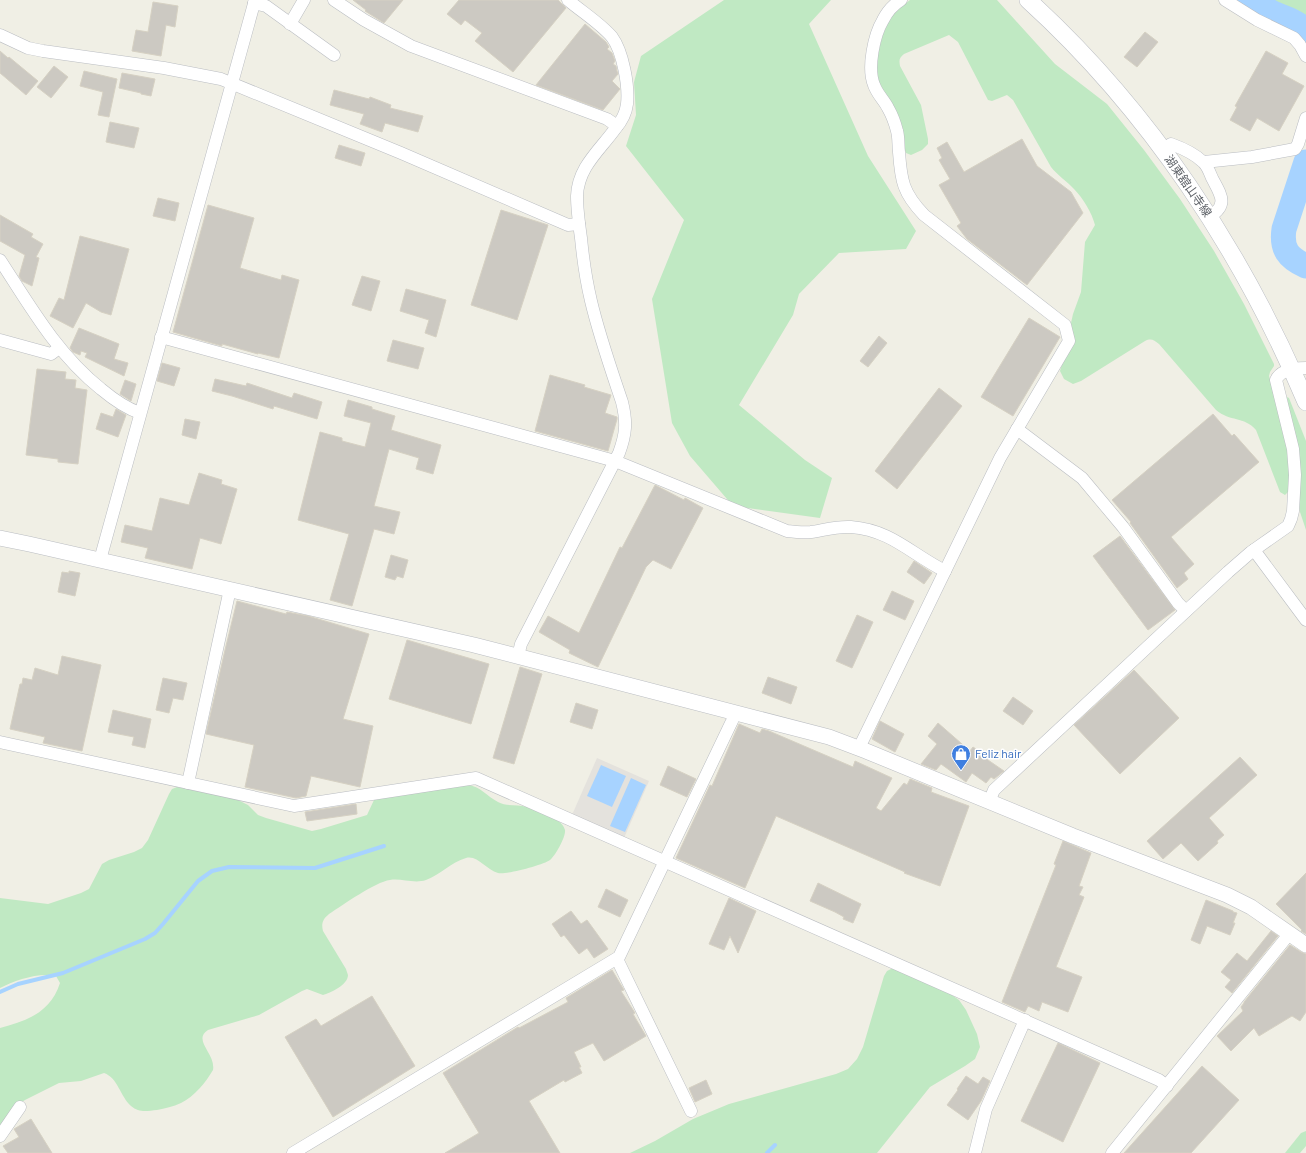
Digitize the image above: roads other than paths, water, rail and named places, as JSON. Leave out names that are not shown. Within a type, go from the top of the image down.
[{"type":"main road","name":"湖東舘山寺線","points":[[1028,0],[1096,69],[1137,116],[1209,217],[1299,369],[1306,402]]},
{"type":"street","points":[[290,24],[304,0]]},
{"type":"street","points":[[334,0],[364,20],[411,46],[607,119],[617,126]]},
{"type":"street","points":[[518,656],[521,644],[615,461],[624,441],[626,428],[625,415],[591,302],[585,274],[577,194],[580,180],[592,156],[623,118],[627,105],[623,64],[619,50],[611,37],[568,0]]},
{"type":"street","points":[[858,748],[1000,458],[1069,341],[1065,325],[924,215],[913,204],[905,190],[901,175],[898,133],[894,120],[874,85],[871,72],[871,59],[882,21],[888,11],[901,0]]},
{"type":"street","points":[[1225,0],[1257,20],[1294,38],[1306,56]]},
{"type":"street","points":[[100,560],[255,2],[266,6],[334,55]]},
{"type":"street","points":[[0,35],[28,48],[43,51],[164,68],[221,79],[401,153],[568,225],[579,224]]},
{"type":"street","points":[[1204,162],[1252,157],[1295,149],[1306,118]]},
{"type":"street","points":[[1162,150],[1171,144],[1184,148],[1204,162],[1221,197],[1221,204],[1218,211],[1209,217]]},
{"type":"street","points":[[0,260],[46,331],[59,348],[92,382],[110,397],[129,410],[140,413]]},
{"type":"street","points":[[161,337],[615,461],[787,531],[805,532],[835,527],[849,527],[877,532],[902,544],[945,571]]},
{"type":"street","points":[[0,340],[51,354],[59,348]]},
{"type":"street","points":[[989,802],[994,790],[1239,562],[1288,526],[1291,519],[1295,462],[1291,437],[1276,380],[1281,374],[1299,369]]},
{"type":"street","points":[[1017,429],[1082,478],[1123,527],[1178,603],[1186,611]]},
{"type":"street","points":[[0,538],[230,589],[518,656],[816,734],[858,748],[1073,836],[1227,895],[1251,907],[1306,944]]},
{"type":"street","points":[[1254,550],[1306,620]]},
{"type":"street","points":[[188,783],[230,589]]},
{"type":"street","points":[[293,1153],[617,958],[665,862],[735,712]]},
{"type":"street","points":[[0,742],[294,806],[476,778],[1025,1020],[1159,1080],[1166,1086]]},
{"type":"street","points":[[1112,1153],[1290,933]]},
{"type":"street","points":[[617,958],[691,1111]]},
{"type":"street","points":[[975,1153],[986,1109],[1025,1020]]},
{"type":"street","points":[[0,1136],[20,1107]]},
{"type":"water","points":[[601,765],[626,776],[612,807],[587,796]]},
{"type":"water","points":[[631,778],[646,785],[625,832],[610,826]]},
{"type":"waterway","points":[[1250,0],[1275,14],[1296,23],[1306,32]]},
{"type":"waterway","points":[[1306,162],[1283,236],[1285,247],[1290,256],[1306,266]]},
{"type":"waterway","points":[[0,992],[18,984],[63,973],[145,939],[155,933],[198,881],[212,871],[229,867],[315,868],[384,846]]},
{"type":"waterway","points":[[767,1153],[775,1145]]},
{"type":"place","name":"Feliz hair","points":[[961,771]]}]
